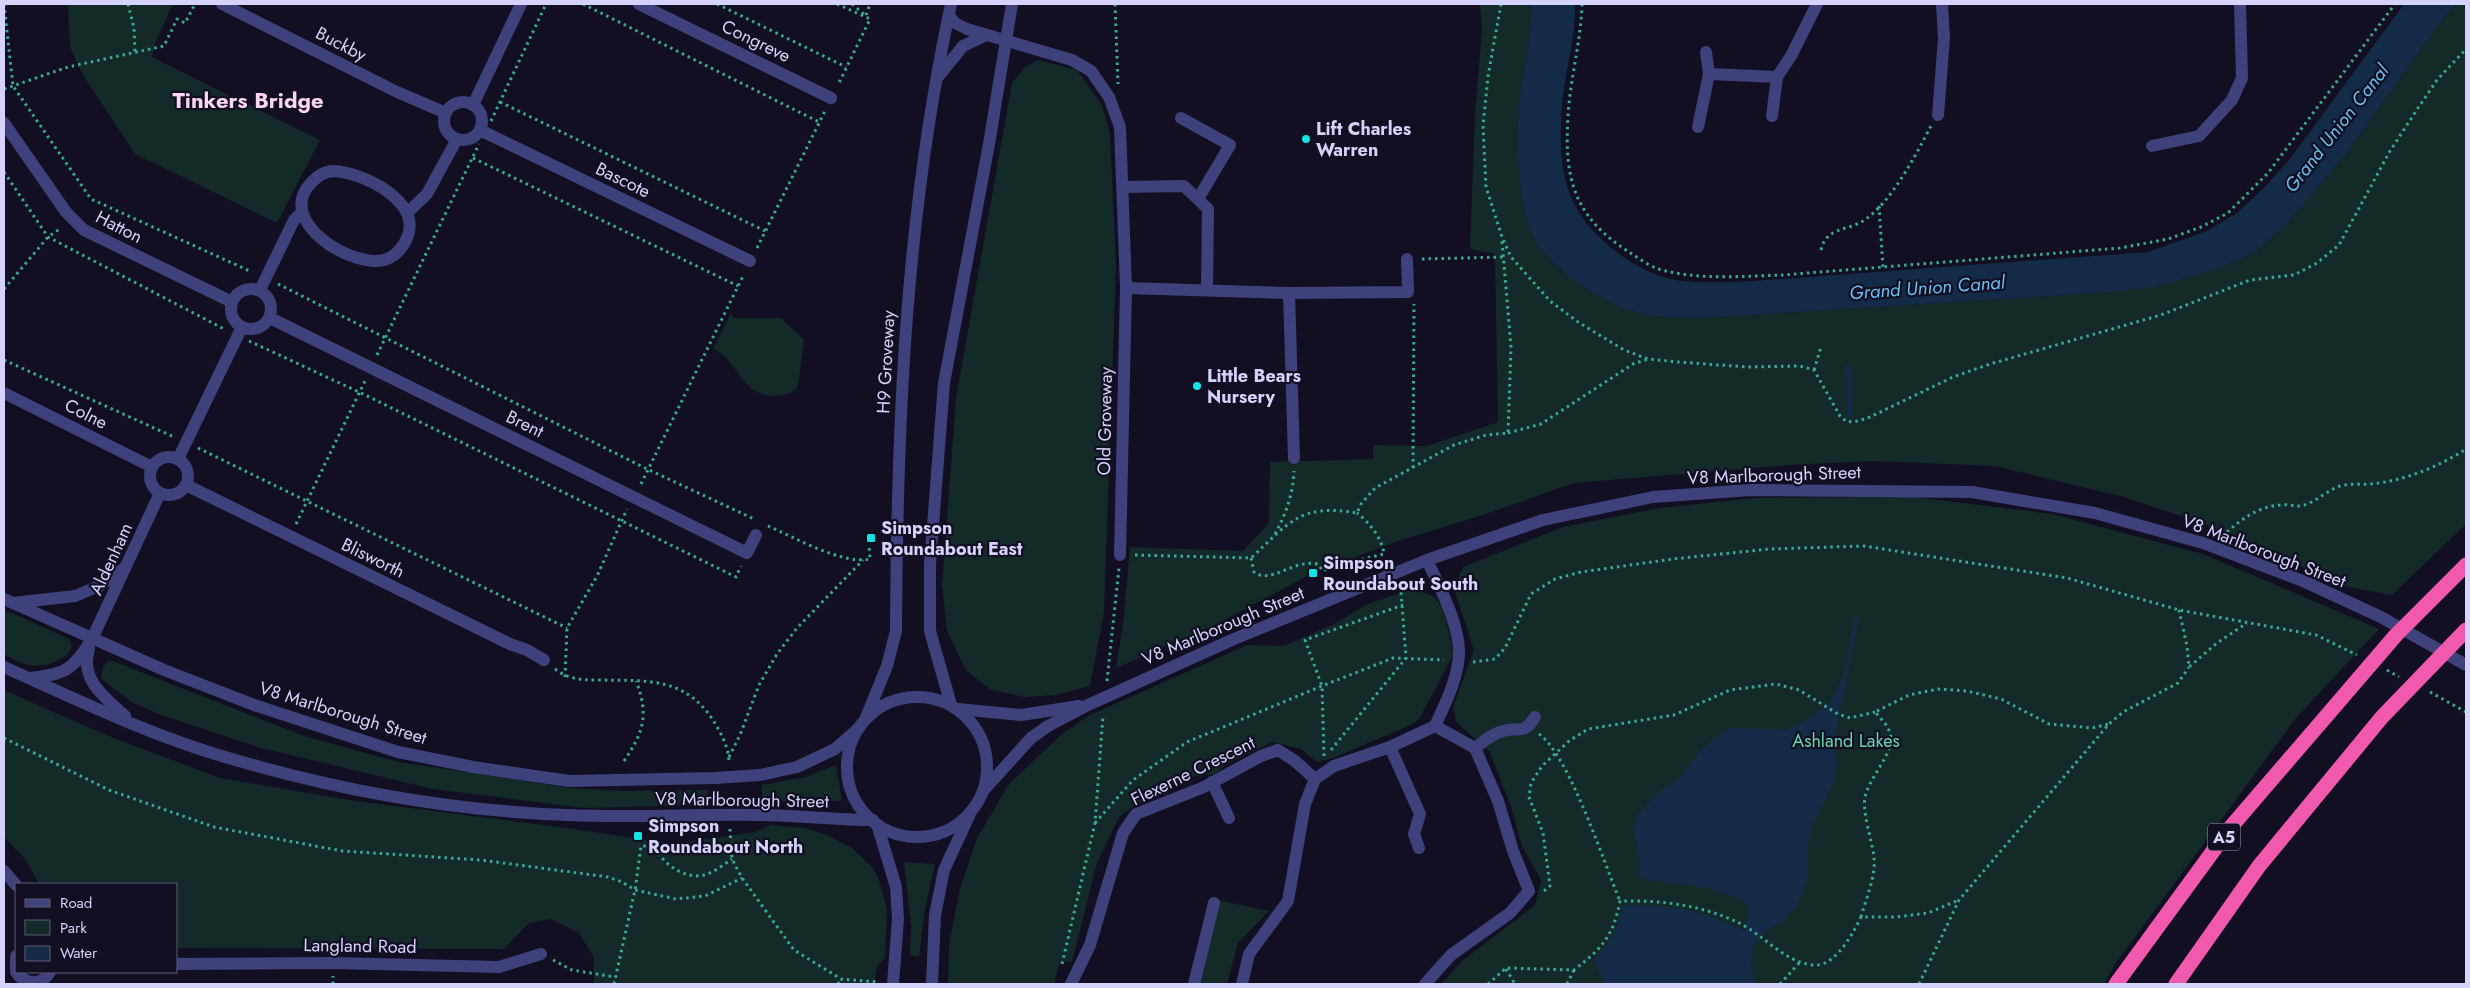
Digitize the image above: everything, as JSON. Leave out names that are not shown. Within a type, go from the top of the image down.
[{"type":"highway","name":"A5","points":[[2116,984],[2230,828],[2396,635],[2461,570]]},
{"type":"highway","name":"A5","points":[[2176,984],[2259,866],[2382,717],[2466,630]]},
{"type":"street","name":"Buckby","points":[[222,4],[397,92],[446,113]]},
{"type":"street","points":[[473,105],[521,4]]},
{"type":"street","name":"Congreve","points":[[639,4],[831,98]]},
{"type":"street","points":[[954,707],[930,631],[930,564],[944,383],[1012,4]]},
{"type":"street","points":[[1772,116],[1777,77],[1792,56],[1817,4]]},
{"type":"street","points":[[1938,115],[1944,38],[1942,4]]},
{"type":"street","points":[[2152,146],[2199,136],[2232,100],[2242,78],[2240,4]]},
{"type":"street","name":"Old Groveway","points":[[950,9],[956,23],[967,29],[1072,60],[1090,71],[1109,97],[1120,127],[1126,288],[1120,554]]},
{"type":"street","name":"H9 Groveway","points":[[862,724],[887,666],[896,631],[897,522],[904,340],[920,182],[936,79],[950,9]]},
{"type":"street","points":[[936,79],[957,51],[973,39],[986,35]]},
{"type":"street","points":[[1698,126],[1709,74],[1706,52]]},
{"type":"street","points":[[1709,74],[1777,77]]},
{"type":"street","points":[[461,102],[473,105],[482,117],[482,131],[469,139],[457,139],[446,128],[446,113],[455,104],[461,102]]},
{"type":"street","points":[[1181,118],[1230,145],[1198,199]]},
{"type":"street","name":"Hatton","points":[[4,123],[66,212],[84,230],[232,302]]},
{"type":"street","name":"Bascote","points":[[482,131],[750,261]]},
{"type":"street","points":[[407,213],[427,194],[457,139]]},
{"type":"street","points":[[346,171],[391,193],[400,200],[407,213],[408,235],[402,248],[386,259],[371,262],[359,260],[313,233],[307,227],[302,212],[302,199],[307,187],[324,172],[346,171]]},
{"type":"street","points":[[1122,188],[1184,186],[1208,209],[1207,290]]},
{"type":"street","points":[[260,290],[294,220],[302,212]]},
{"type":"street","points":[[1126,288],[1289,293],[1408,292],[1406,259]]},
{"type":"street","points":[[243,290],[260,290],[270,299],[270,318],[260,327],[240,331],[234,319],[232,302],[243,290]]},
{"type":"street","points":[[1289,293],[1294,458]]},
{"type":"street","name":"Brent","points":[[270,318],[747,553]]},
{"type":"street","points":[[178,459],[240,331]]},
{"type":"street","name":"Colne","points":[[4,393],[152,467]]},
{"type":"street","points":[[164,458],[178,459],[187,469],[186,485],[175,494],[160,493],[151,482],[152,467],[164,458]]},
{"type":"street","name":"Blisworth","points":[[186,485],[510,644],[527,650],[544,660]]},
{"type":"street","name":"V8 Marlborough Street","points":[[983,791],[1031,738],[1088,705],[1234,639],[1427,560],[1543,520],[1653,497],[1750,490],[1972,492],[2095,513],[2203,543],[2312,585],[2381,618],[2466,664]]},
{"type":"street","name":"Aldenham","points":[[92,639],[160,493]]},
{"type":"street","points":[[747,553],[756,535]]},
{"type":"street","points":[[1242,984],[1249,954],[1288,901],[1305,804],[1315,779],[1334,766],[1390,747],[1435,726],[1451,689],[1459,653],[1451,613],[1427,560]]},
{"type":"street","points":[[7,601],[75,596],[99,586],[125,568]]},
{"type":"street","name":"V8 Marlborough Street","points":[[7,601],[92,639],[254,705],[398,752],[473,767],[569,781],[715,778],[760,775],[797,767],[835,749],[862,724]]},
{"type":"street","points":[[4,673],[24,676],[55,676],[68,671],[79,661],[92,639]]},
{"type":"street","points":[[92,639],[86,656],[87,670],[95,688],[131,723]]},
{"type":"street","name":"V8 Marlborough Street","points":[[4,667],[131,723],[231,759],[383,795],[469,807],[565,815],[758,815],[875,822]]},
{"type":"street","points":[[932,984],[935,915],[944,870],[983,791],[987,773],[986,754],[981,737],[971,721],[954,707],[929,697],[906,697],[884,705],[862,724],[851,743],[848,777],[853,793],[861,808],[875,822],[893,832],[910,836],[928,836],[945,831],[960,822],[973,809]]},
{"type":"street","name":"V8 Marlborough Street","points":[[954,707],[1021,715],[1088,705]]},
{"type":"street","points":[[1475,748],[1490,736],[1505,730],[1521,730],[1531,722]]},
{"type":"street","points":[[1426,984],[1451,955],[1510,913],[1529,891],[1513,851],[1498,800],[1475,748],[1435,726]]},
{"type":"street","points":[[1390,747],[1420,814],[1414,834],[1419,848]]},
{"type":"street","name":"Flexerne Crescent","points":[[1071,984],[1090,945],[1123,833],[1136,814],[1212,782],[1261,756],[1278,750],[1296,761],[1315,779]]},
{"type":"street","points":[[1212,782],[1229,818]]},
{"type":"street","points":[[875,822],[896,887],[898,919],[895,962],[889,983]]},
{"type":"street","points":[[4,870],[15,885]]},
{"type":"street","points":[[1194,984],[1214,903]]},
{"type":"street","name":"Langland Road","points":[[178,964],[333,963],[499,967],[542,954]]},
{"type":"street","points":[[18,973],[21,978],[33,983],[44,979],[49,973]]},
{"type":"path","points":[[4,4],[12,86],[91,199],[266,278],[648,469],[819,548],[838,555],[863,560],[870,559],[870,545]]},
{"type":"path","points":[[128,4],[134,28],[135,53]]},
{"type":"path","points":[[4,89],[68,67],[164,46],[177,19],[185,23],[195,4]]},
{"type":"path","points":[[290,536],[473,158],[482,131],[500,102],[546,4]]},
{"type":"path","points":[[583,4],[819,122]]},
{"type":"path","points":[[717,4],[846,67]]},
{"type":"path","points":[[837,4],[870,19]]},
{"type":"path","points":[[852,4],[870,19]]},
{"type":"path","points":[[866,16],[870,4]]},
{"type":"path","points":[[1115,4],[1119,89]]},
{"type":"path","points":[[1501,4],[1488,76],[1483,126],[1486,186],[1502,237],[1511,257],[1550,301],[1611,342],[1648,359],[1748,367],[1800,366],[1814,370],[1840,416],[1847,422],[1858,422],[1953,377],[1990,364],[2161,315],[2250,280],[2294,275],[2317,263],[2339,245],[2390,152],[2418,108],[2437,80],[2466,49]]},
{"type":"path","points":[[1582,4],[1582,28],[1568,116],[1571,184],[1582,210],[1603,232],[1626,250],[1664,271],[1696,275],[1783,275],[2120,248],[2168,240],[2201,227],[2228,213],[2268,173],[2395,4]]},
{"type":"path","points":[[565,676],[567,628],[597,576],[621,520],[870,19]]},
{"type":"path","points":[[500,102],[765,231]]},
{"type":"path","points":[[1821,250],[1829,234],[1863,221],[1879,206],[1913,159],[1938,115]]},
{"type":"path","points":[[473,158],[738,286]]},
{"type":"path","points":[[4,172],[48,237],[736,577],[747,553]]},
{"type":"path","points":[[1879,206],[1883,267]]},
{"type":"path","points":[[4,289],[48,237],[74,220]]},
{"type":"path","points":[[1502,237],[1511,348],[1508,434]]},
{"type":"path","points":[[1406,259],[1504,257]]},
{"type":"path","points":[[1408,292],[1415,306],[1413,468]]},
{"type":"path","points":[[1814,370],[1821,347]]},
{"type":"path","points":[[1357,513],[1361,504],[1375,488],[1454,445],[1486,435],[1508,434],[1541,424],[1633,364],[1648,359]]},
{"type":"path","points":[[4,360],[186,443],[567,628]]},
{"type":"path","points":[[2227,532],[2260,508],[2282,504],[2299,506],[2314,501],[2330,489],[2348,484],[2370,484],[2405,477],[2440,465],[2466,449]]},
{"type":"path","points":[[1272,539],[1284,518],[1293,486],[1294,458]]},
{"type":"path","points":[[1114,623],[1120,554],[1251,558],[1291,520],[1312,511],[1333,508],[1357,513],[1372,527],[1383,547],[1384,554],[1337,565],[1323,571],[1318,564],[1310,562],[1294,565],[1270,576],[1260,577],[1254,572],[1251,558]]},
{"type":"path","points":[[1095,823],[1133,780],[1187,742],[1393,658],[1479,663],[1494,659],[1505,648],[1531,594],[1555,579],[1581,572],[1673,559],[1769,549],[1864,546],[2067,578],[2179,610],[2316,635],[2360,657]]},
{"type":"path","points":[[729,758],[759,685],[777,654],[797,628],[863,560]]},
{"type":"path","points":[[1401,592],[1403,605],[1406,658],[1324,760],[1322,686],[1305,640],[1403,605]]},
{"type":"path","points":[[2179,610],[2188,646],[2189,667]]},
{"type":"path","points":[[1919,984],[1959,900],[2109,724],[2123,712],[2178,682],[2189,667],[2217,643],[2247,623]]},
{"type":"path","points":[[544,660],[565,676],[579,680],[636,681],[671,685],[693,696],[717,727],[729,758],[729,766]]},
{"type":"path","points":[[2386,670],[2404,679]]},
{"type":"path","points":[[624,761],[634,747],[644,719],[644,702],[636,681]]},
{"type":"path","points":[[1543,891],[1550,886],[1546,848],[1529,797],[1535,777],[1542,766],[1556,752],[1588,729],[1674,715],[1730,690],[1776,684],[1799,690],[1838,714],[1850,718],[1875,712],[1909,695],[1938,689],[1967,691],[2001,699],[2049,724],[2092,728],[2109,724]]},
{"type":"path","points":[[2421,688],[2466,712]]},
{"type":"path","points":[[1620,901],[1656,900],[1687,906],[1740,923],[1800,962],[1818,965],[1836,954],[1852,938],[1861,917],[1874,874],[1874,858],[1864,800],[1868,784],[1888,750],[1891,739],[1888,728],[1875,712]]},
{"type":"path","points":[[1531,722],[1556,752],[1576,794],[1620,901],[1616,922],[1607,940],[1574,970],[1567,984]]},
{"type":"path","points":[[1062,966],[1095,823],[1100,735]]},
{"type":"path","points":[[4,738],[109,790],[214,827],[342,851],[481,860],[608,877],[622,882],[635,890],[676,899],[705,896],[742,878]]},
{"type":"path","points":[[730,822],[732,859],[742,878],[794,950],[841,978],[889,983]]},
{"type":"path","points":[[614,984],[635,890],[641,846],[655,846],[671,866],[681,872],[696,876],[704,875],[732,859]]},
{"type":"path","points":[[1861,917],[1896,917],[1928,913],[1959,900]]},
{"type":"path","points":[[542,954],[572,970],[615,977]]},
{"type":"path","points":[[1780,984],[1800,962]]},
{"type":"path","points":[[1488,984],[1506,968],[1574,970]]},
{"type":"path","points":[[1506,968],[1515,984]]},
{"type":"path","points":[[838,984],[841,978]]},
{"type":"green space","points":[[68,4],[173,4],[156,41],[152,57],[320,140],[277,223],[135,154],[83,75],[70,47]]},
{"type":"green space","points":[[1480,4],[1531,4],[1529,42],[1520,92],[1518,155],[1524,211],[1535,240],[1546,255],[1567,275],[1582,286],[1623,309],[1666,317],[1687,318],[2110,292],[2154,286],[2220,268],[2256,252],[2285,226],[2344,157],[2438,25],[2457,4],[2466,4],[2466,524],[2392,595],[2348,587],[2199,522],[2124,497],[1995,466],[1874,461],[1789,465],[1574,483],[1486,514],[1398,541],[1313,573],[1219,623],[1116,668],[1123,624],[1130,547],[1243,551],[1269,523],[1270,462],[1373,459],[1373,445],[1427,446],[1498,422],[1495,254],[1470,249],[1475,115],[1482,29]]},
{"type":"green space","points":[[1038,60],[1077,70],[1102,105],[1110,134],[1116,265],[1104,612],[1090,686],[1055,695],[1025,697],[991,690],[966,670],[947,631],[942,585],[956,398],[1012,83],[1025,67]]},
{"type":"green space","points":[[732,311],[733,318],[781,318],[804,340],[798,386],[794,390],[778,396],[765,395],[755,391],[747,385],[722,355],[713,349]]},
{"type":"green space","name":"Ashland Lakes","points":[[1914,497],[2052,514],[2203,554],[2379,629],[2296,718],[2116,963],[2104,984],[1441,984],[1463,960],[1535,905],[1541,880],[1522,846],[1511,807],[1489,751],[1456,722],[1453,707],[1474,650],[1454,589],[1463,567],[1563,527],[1659,508],[1756,498]]},
{"type":"green space","points":[[1412,589],[1430,595],[1439,602],[1447,625],[1453,655],[1421,716],[1413,724],[1333,758],[1317,762],[1301,749],[1272,742],[1227,764],[1214,775],[1202,774],[1173,784],[1166,795],[1136,804],[1119,817],[1097,863],[1072,962],[1060,962],[1054,984],[948,984],[949,944],[960,889],[977,838],[1009,784],[1060,736],[1088,716],[1247,645],[1284,646],[1336,623],[1368,604]]},
{"type":"green space","points":[[4,612],[12,613],[69,639],[72,646],[65,656],[60,659],[48,664],[35,666],[20,662],[4,654]]},
{"type":"green space","points":[[110,660],[304,736],[399,762],[571,788],[623,791],[708,790],[708,805],[583,808],[433,789],[261,748],[161,715],[133,703],[101,679],[103,666]]},
{"type":"green space","points":[[4,690],[106,735],[220,778],[355,801],[575,829],[670,844],[755,832],[770,825],[805,828],[827,835],[852,848],[872,867],[879,879],[887,910],[885,958],[877,966],[874,984],[594,984],[594,957],[579,933],[551,919],[529,923],[504,949],[178,948],[178,883],[38,883],[25,859],[4,837]]},
{"type":"green space","points":[[836,765],[842,801],[762,802],[762,785],[806,777]]},
{"type":"green space","points":[[904,862],[935,864],[925,909],[919,957],[910,955],[911,926]]},
{"type":"green space","points":[[1218,900],[1269,911],[1238,943],[1227,984],[1197,984]]},
{"type":"water","name":"Grand Union Canal","points":[[1531,4],[1575,4],[1574,29],[1563,93],[1561,148],[1567,186],[1583,219],[1614,250],[1632,263],[1660,276],[1694,282],[1739,282],[2148,252],[2207,231],[2237,213],[2265,187],[2289,160],[2404,4],[2457,4],[2438,25],[2344,157],[2285,226],[2256,252],[2220,268],[2154,287],[2110,292],[1687,318],[1666,317],[1623,309],[1582,286],[1567,275],[1546,255],[1535,240],[1524,211],[1518,155],[1520,92],[1529,42]]},
{"type":"water","points":[[1855,615],[1859,616],[1839,711],[1835,742],[1837,765],[1833,785],[1814,821],[1807,849],[1807,880],[1797,906],[1782,922],[1762,933],[1754,945],[1751,960],[1755,984],[1606,984],[1593,960],[1612,936],[1622,906],[1656,906],[1690,910],[1744,931],[1749,916],[1747,904],[1736,898],[1712,889],[1647,880],[1639,875],[1639,859],[1633,826],[1637,816],[1656,794],[1677,780],[1704,747],[1726,730],[1737,728],[1783,730],[1796,726],[1828,705],[1844,675]]},
{"type":"waterway","points":[[1849,367],[1850,414]]},
{"type":"place","name":"Lift Charles Warren","points":[[1306,139]]},
{"type":"place","name":"Little Bears Nursery","points":[[1197,386]]},
{"type":"place","name":"Simpson Roundabout East","points":[[871,538]]},
{"type":"place","name":"Simpson Roundabout South","points":[[1313,573]]},
{"type":"place","name":"Simpson Roundabout North","points":[[638,836]]},
{"type":"district","name":"Tinkers Bridge","points":[[248,100]]}]
